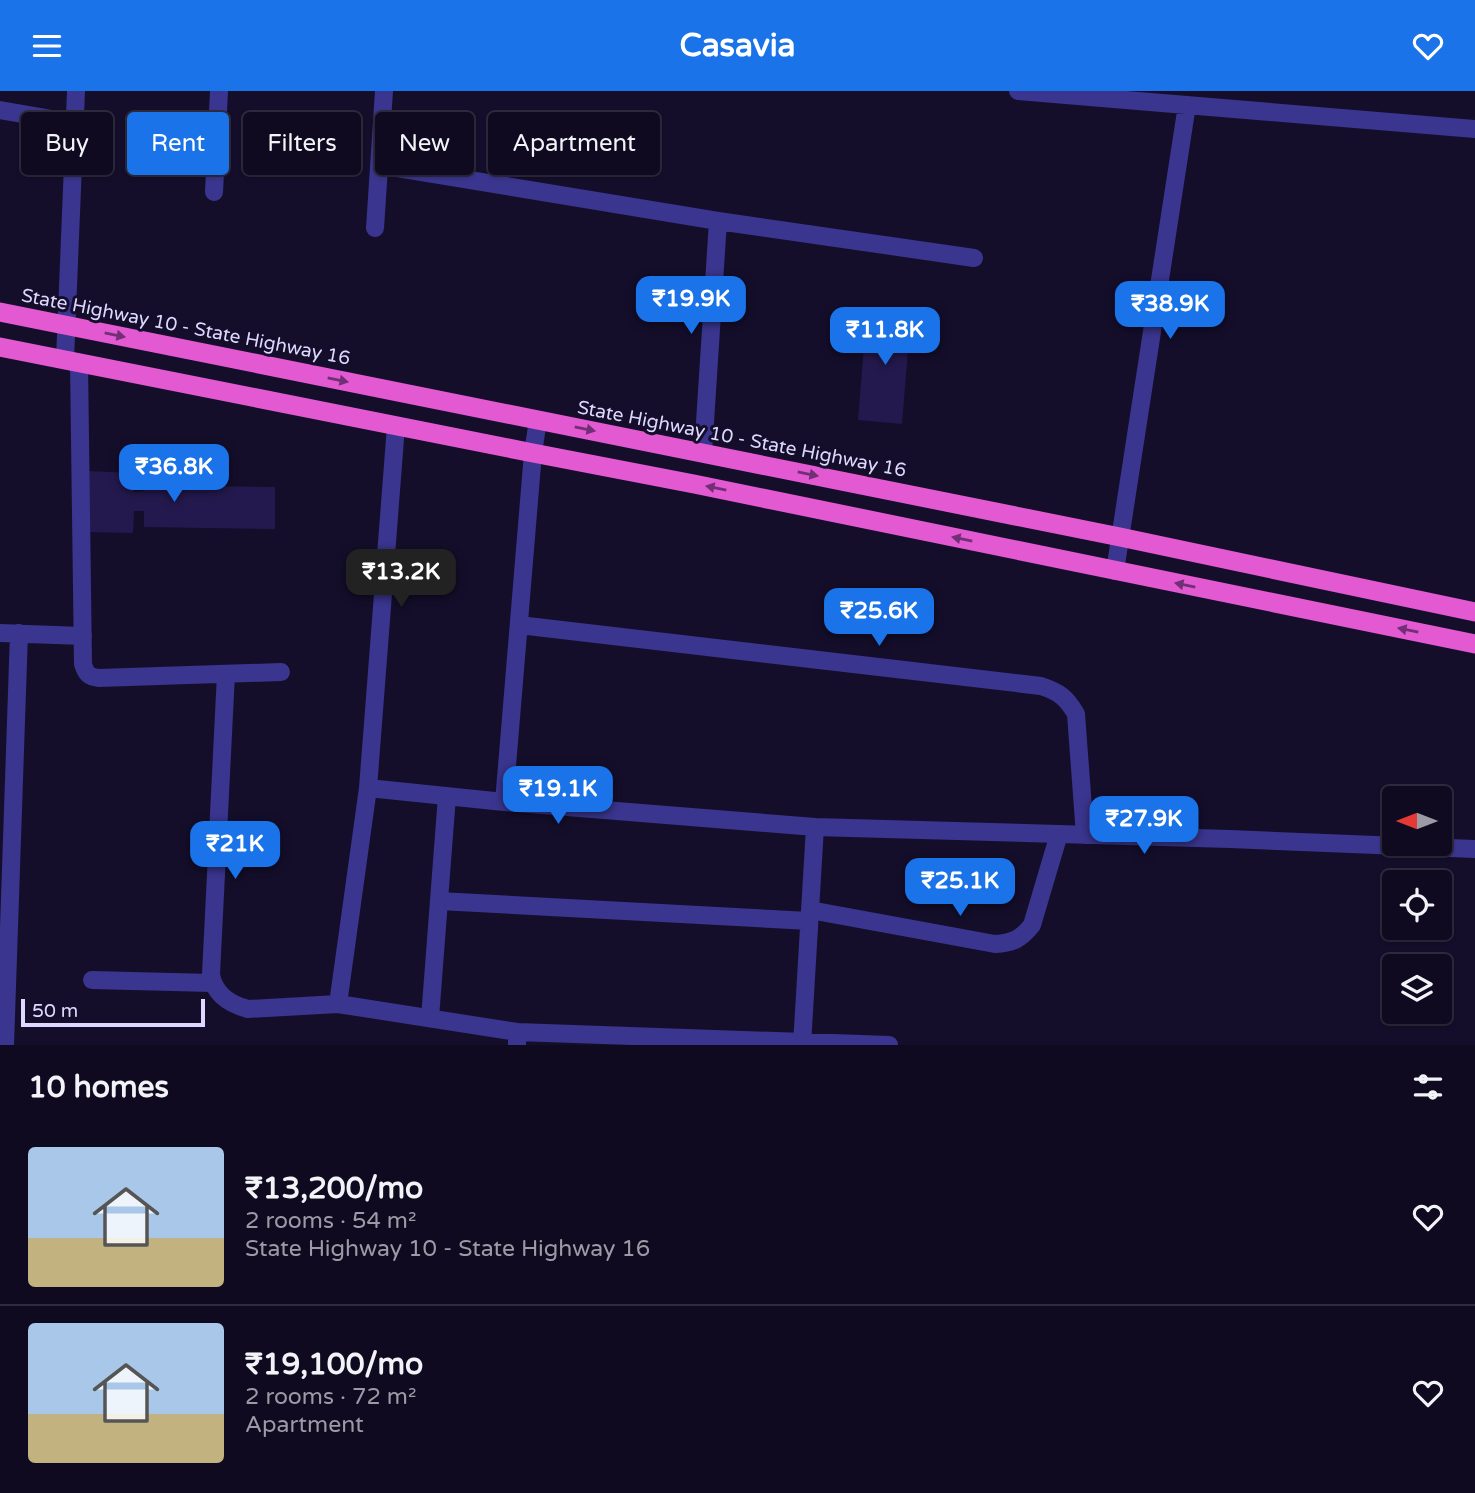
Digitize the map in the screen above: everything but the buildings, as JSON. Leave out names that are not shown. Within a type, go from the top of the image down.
[{"type":"highway","name":"State Highway 10 - State Highway 16","points":[[0,312],[1120,537],[1475,612]]},
{"type":"highway","points":[[0,347],[694,484],[1475,644]]},
{"type":"street","points":[[75,112],[76,91]]},
{"type":"street","points":[[214,193],[219,91]]},
{"type":"street","points":[[383,112],[384,91]]},
{"type":"street","points":[[1018,91],[1475,129]]},
{"type":"street","points":[[1115,571],[1188,106]]},
{"type":"street","points":[[0,110],[21,114]]},
{"type":"street","points":[[73,175],[66,325],[72,361],[85,673],[91,678],[281,672]]},
{"type":"street","points":[[375,228],[378,175]]},
{"type":"street","points":[[440,175],[718,221],[974,258]]},
{"type":"street","points":[[703,453],[718,221]]},
{"type":"street","points":[[504,802],[538,420]]},
{"type":"street","points":[[338,1004],[368,788],[396,426]]},
{"type":"street","points":[[519,625],[1041,686],[1055,691],[1068,701],[1076,714],[1085,835]]},
{"type":"street","points":[[0,632],[83,636]]},
{"type":"street","points":[[5,1045],[19,633]]},
{"type":"street","points":[[226,674],[211,961],[212,983],[217,992],[235,1005],[248,1009],[338,1004],[430,1018],[517,1038],[889,1045]]},
{"type":"street","points":[[368,788],[504,802],[815,827],[1475,849]]},
{"type":"street","points":[[430,1018],[447,796]]},
{"type":"street","points":[[802,1043],[815,827]]},
{"type":"street","points":[[439,901],[809,916],[995,944],[1010,943],[1023,937],[1032,925],[1059,834]]},
{"type":"street","points":[[92,980],[212,983]]}]
